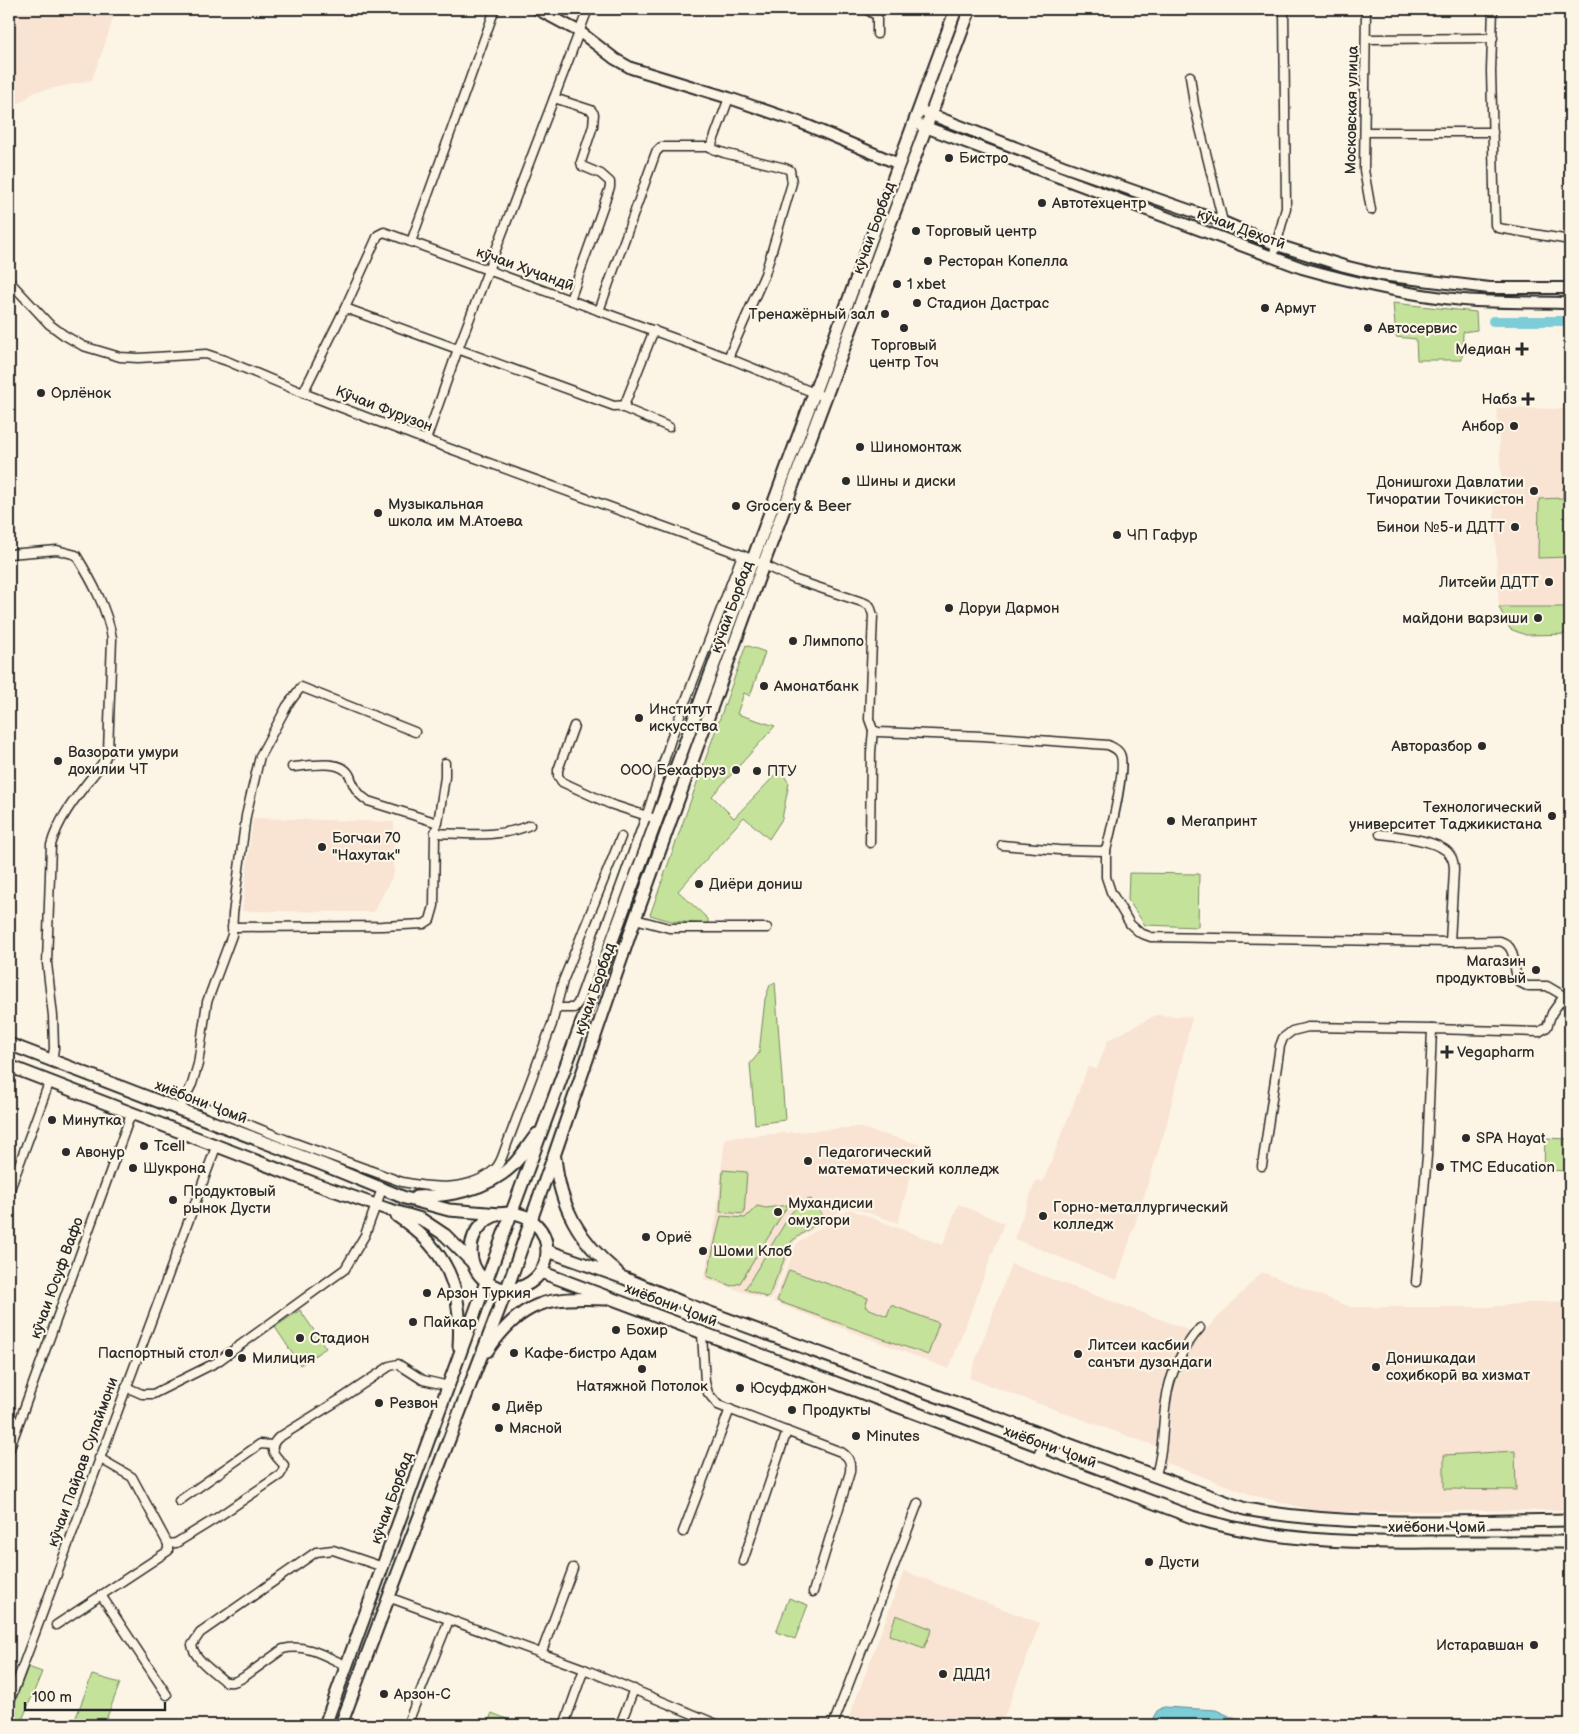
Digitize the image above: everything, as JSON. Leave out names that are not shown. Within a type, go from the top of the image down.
[{"type":"main road","name":"кӯчаи Борбад","points":[[326,1725],[544,1125],[651,818],[815,393],[956,9]]},
{"type":"main road","name":"кӯчаи Борбад","points":[[341,1725],[506,1290],[554,1156],[635,919],[752,560],[826,398],[932,116],[970,9]]},
{"type":"main road","name":"хиёбони Ҷомӣ","points":[[9,1044],[179,1110],[326,1160],[382,1189],[405,1198],[449,1210],[500,1214]]},
{"type":"main road","points":[[9,1066],[216,1147],[316,1184],[421,1219],[445,1236],[472,1262],[486,1282],[506,1290],[525,1286],[541,1272],[548,1252],[546,1239],[540,1228],[530,1219],[512,1213],[500,1214],[488,1219],[479,1228],[473,1239],[472,1262]]},
{"type":"main road","points":[[405,1198],[458,1189],[496,1178],[502,1168],[514,1164],[544,1125]]},
{"type":"main road","points":[[554,1156],[561,1192],[571,1219],[591,1248],[624,1278]]},
{"type":"main road","points":[[382,1206],[414,1227],[439,1255],[452,1278],[460,1307],[458,1362]]},
{"type":"main road","name":"хиёбони Ҷомӣ","points":[[548,1252],[624,1278],[686,1304],[1245,1509],[1279,1515],[1333,1520],[1570,1520]]},
{"type":"main road","name":"хиёбони Ҷомӣ","points":[[541,1272],[618,1300],[702,1334],[1192,1516],[1243,1531],[1350,1543],[1570,1542]]},
{"type":"main road","points":[[477,1364],[499,1333],[515,1318],[540,1304],[568,1298],[618,1300]]},
{"type":"main road","points":[[1038,1459],[1048,1438]]},
{"type":"street","points":[[411,242],[495,9]]},
{"type":"street","points":[[537,9],[580,32],[614,59],[632,68],[799,122],[899,164]]},
{"type":"street","points":[[426,440],[458,349],[588,9]]},
{"type":"street","points":[[866,9],[877,16]]},
{"type":"street","points":[[877,34],[877,16],[882,9]]},
{"type":"street","points":[[1273,257],[1286,208],[1284,9]]},
{"type":"street","name":"Московская улица","points":[[1366,9],[1364,170],[1370,210]]},
{"type":"street","points":[[1493,9],[1492,71],[1495,225],[1498,228],[1570,240]]},
{"type":"street","points":[[1367,39],[1493,38]]},
{"type":"street","points":[[1190,76],[1194,104],[1224,222]]},
{"type":"street","points":[[554,98],[591,110],[594,114],[593,126],[581,162],[582,166],[601,174],[610,182],[610,187],[570,300]]},
{"type":"street","points":[[712,147],[729,98]]},
{"type":"street","name":"кӯчаи Деҳотӣ","points":[[920,110],[1063,166],[1224,222],[1277,245],[1344,266],[1381,275],[1489,288],[1570,288]]},
{"type":"street","name":"кӯчаи Деҳотӣ","points":[[915,123],[1302,268],[1344,280],[1382,288],[1463,300],[1570,303]]},
{"type":"street","points":[[1365,132],[1493,132]]},
{"type":"street","points":[[599,311],[656,152],[661,147],[712,147],[715,151],[785,168],[790,170],[792,183],[765,274],[728,358]]},
{"type":"street","name":"кӯчаи Хуҷандӣ","points":[[303,393],[346,308],[378,235],[384,232],[654,330],[826,398]]},
{"type":"street","name":"Кӯчаи Фурузон","points":[[9,281],[49,324],[64,336],[83,346],[120,357],[138,358],[206,354],[426,440],[752,560],[796,580],[865,602],[870,606],[873,615],[869,719],[873,730]]},
{"type":"street","points":[[346,308],[620,407],[669,427]]},
{"type":"street","points":[[620,407],[624,406],[654,330]]},
{"type":"street","points":[[9,554],[57,550],[76,555],[92,581],[110,624],[112,638],[108,752],[104,761],[63,816],[56,828],[51,845],[47,963],[54,1048],[52,1062]]},
{"type":"street","points":[[179,1110],[192,1084],[198,1064],[207,1002],[232,935],[246,816],[260,756],[297,691],[301,687],[415,732]]},
{"type":"street","points":[[557,1008],[574,1008],[578,1003],[651,818],[610,804],[562,782],[558,776],[558,770],[574,726]]},
{"type":"street","points":[[870,843],[873,730],[878,732],[1108,745],[1120,754],[1122,760],[1120,782],[1106,851],[1106,877],[1111,892],[1130,924],[1140,933],[1152,937],[1450,942],[1500,941],[1510,946],[1513,952],[1519,982],[1527,986],[1546,986],[1567,996],[1552,1013],[1547,1027],[1539,1032],[1308,1027],[1292,1031],[1283,1038],[1278,1053],[1262,1166]]},
{"type":"street","points":[[232,927],[382,926],[424,924],[430,920],[434,906],[435,833],[446,777],[445,763]]},
{"type":"street","points":[[292,767],[337,764],[345,768],[359,796],[368,801],[438,823]]},
{"type":"street","points":[[435,833],[494,834],[530,825]]},
{"type":"street","points":[[1380,834],[1414,838],[1445,849],[1450,853],[1454,870],[1450,942]]},
{"type":"street","points":[[502,1168],[557,1008],[563,981],[621,837]]},
{"type":"street","points":[[1002,845],[1059,850],[1106,851]]},
{"type":"street","points":[[635,919],[669,928],[767,928]]},
{"type":"street","points":[[1416,1282],[1428,1156],[1432,1029]]},
{"type":"street","points":[[9,1192],[49,1083]]},
{"type":"street","points":[[203,1106],[326,1160],[402,1182],[458,1189]]},
{"type":"street","name":"кӯчаи Юсуф Вафо","points":[[9,1450],[131,1114]]},
{"type":"street","name":"кӯчаи Пайрав Сулаймони","points":[[9,1703],[216,1147]]},
{"type":"street","points":[[126,1387],[142,1394],[153,1394],[217,1362],[345,1269],[382,1206],[382,1189]]},
{"type":"street","points":[[1156,1474],[1160,1461],[1166,1400],[1169,1388],[1190,1340],[1200,1328]]},
{"type":"street","points":[[702,1334],[705,1382],[708,1393],[718,1405],[847,1455],[850,1462],[850,1472],[813,1592]]},
{"type":"street","points":[[179,1502],[260,1444],[272,1445],[284,1434],[394,1364],[398,1364],[423,1380],[448,1386]]},
{"type":"street","points":[[683,1532],[730,1409]]},
{"type":"street","points":[[743,1561],[787,1431]]},
{"type":"street","points":[[168,1544],[176,1543],[214,1520],[280,1475],[284,1465],[274,1454],[272,1445]]},
{"type":"street","points":[[56,1625],[168,1551],[168,1544],[132,1477],[99,1458]]},
{"type":"street","points":[[833,1725],[918,1504]]},
{"type":"street","points":[[347,1666],[306,1648],[291,1647],[284,1649],[237,1681],[228,1683],[198,1656],[192,1645],[200,1633],[316,1552],[333,1550],[383,1567]]},
{"type":"street","points":[[541,1654],[573,1568]]},
{"type":"street","points":[[101,1595],[167,1695]]},
{"type":"street","points":[[388,1597],[584,1669],[720,1725]]},
{"type":"street","points":[[407,1725],[449,1620]]},
{"type":"street","points":[[564,1725],[584,1669]]},
{"type":"street","points":[[620,1725],[634,1689]]},
{"type":"street","points":[[694,1725],[697,1717]]},
{"type":"shaded area","points":[[9,9],[116,9],[92,80],[35,92],[9,110]]},
{"type":"shaded area","name":"Донишгохи Давлатии Тичоратии Точикистон","points":[[1568,345],[1570,345],[1570,635],[1526,636],[1510,630],[1499,610],[1493,492],[1502,489],[1497,408],[1567,409]]},
{"type":"shaded area","points":[[10,797],[12,875],[9,875]]},
{"type":"shaded area","name":"Богчаи 70 \"Нахутак\"","points":[[253,818],[394,822],[394,873],[374,912],[242,911]]},
{"type":"shaded area","points":[[1156,1015],[1192,1017],[1166,1127],[1117,1280],[1014,1239],[1036,1180],[1043,1182],[1088,1067],[1097,1069],[1108,1040]]},
{"type":"shaded area","name":"Мухандисии омузгори","points":[[857,1127],[919,1144],[898,1223],[848,1206],[795,1241],[771,1301],[704,1279],[716,1219],[725,1138]]},
{"type":"shaded area","points":[[958,1204],[1004,1223],[949,1369],[773,1302],[797,1243],[849,1209],[943,1245]]},
{"type":"shaded area","name":"Литсеи касбии санъти дузандаги","points":[[1011,1264],[1189,1330],[1160,1401],[1155,1446],[969,1378]]},
{"type":"shaded area","name":"Донишкадаи соҳибкорӣ ва хизмат","points":[[1262,1272],[1350,1307],[1487,1307],[1570,1301],[1570,1510],[1321,1512],[1252,1495],[1164,1462],[1170,1428],[1171,1392],[1194,1342]]},
{"type":"shaded area","name":"ДДД1","points":[[904,1571],[1040,1623],[1001,1725],[846,1725]]},
{"type":"green space","points":[[1393,303],[1476,312],[1477,330],[1463,332],[1462,360],[1417,360],[1416,339],[1396,337]]},
{"type":"green space","points":[[1563,488],[1570,488],[1570,557],[1538,558],[1539,499],[1563,498]]},
{"type":"green space","name":"майдони варзиши","points":[[1499,607],[1570,607],[1570,634],[1526,635],[1510,629]]},
{"type":"green space","points":[[746,645],[765,652],[750,696],[744,693],[737,714],[775,726],[712,796],[734,818],[780,770],[789,783],[782,819],[769,839],[744,817],[678,891],[708,919],[708,924],[671,921],[650,915]]},
{"type":"green space","points":[[1129,873],[1199,874],[1198,927],[1145,925],[1128,900]]},
{"type":"green space","points":[[775,982],[785,1120],[755,1124],[750,1064],[759,1053],[765,999],[770,985]]},
{"type":"green space","points":[[1545,1138],[1570,1139],[1570,1171],[1544,1170]]},
{"type":"green space","points":[[723,1170],[747,1172],[744,1214],[720,1212]]},
{"type":"green space","points":[[811,1199],[824,1218],[792,1241],[768,1298],[745,1289],[791,1213],[803,1201]]},
{"type":"green space","points":[[788,1205],[740,1283],[731,1286],[707,1276],[721,1216],[745,1218],[757,1206],[766,1208]]},
{"type":"green space","points":[[789,1270],[868,1298],[865,1307],[887,1316],[891,1305],[939,1323],[928,1355],[777,1301]]},
{"type":"green space","name":"Стадион","points":[[300,1310],[326,1348],[300,1365],[275,1327]]},
{"type":"green space","points":[[1515,1451],[1516,1490],[1444,1489],[1444,1455]]},
{"type":"green space","points":[[789,1598],[808,1605],[795,1639],[776,1632]]},
{"type":"green space","points":[[896,1615],[932,1629],[924,1648],[889,1635]]},
{"type":"green space","points":[[28,1667],[42,1672],[20,1725],[9,1725],[9,1718]]},
{"type":"green space","points":[[92,1675],[120,1683],[104,1725],[73,1725]]},
{"type":"green space","points":[[492,1713],[514,1722],[513,1725],[487,1725]]},
{"type":"water","points":[[1164,1707],[1216,1710],[1249,1725],[1149,1725],[1157,1711]]},
{"type":"waterway","points":[[1493,321],[1570,321]]},
{"type":"place","name":"Бистро","points":[[949,158]]},
{"type":"place","name":"Автотехцентр","points":[[1042,203]]},
{"type":"place","name":"Торговый центр","points":[[916,231]]},
{"type":"place","name":"Ресторан Копелла","points":[[928,261]]},
{"type":"place","name":"1 xbet","points":[[897,284]]},
{"type":"place","name":"Стадион Дастрас","points":[[917,303]]},
{"type":"place","name":"Армут","points":[[1265,308]]},
{"type":"place","name":"Тренажёрный зал","points":[[885,314]]},
{"type":"place","name":"Торговый центр Точ","points":[[904,328]]},
{"type":"place","name":"Автосервис","points":[[1368,328]]},
{"type":"place","name":"Медиан","points":[[1522,349]]},
{"type":"place","name":"Орлёнок","points":[[41,393]]},
{"type":"place","name":"Набз","points":[[1528,399]]},
{"type":"place","name":"Анбор","points":[[1514,426]]},
{"type":"place","name":"Шиномонтаж","points":[[860,447]]},
{"type":"place","name":"Шины и диски","points":[[846,481]]},
{"type":"place","name":"Донишгохи Давлатии Тичоратии Точикистон","points":[[1534,491]]},
{"type":"place","name":"Grocery & Beer","points":[[736,506]]},
{"type":"place","name":"Музыкальная школа им М.Атоева","points":[[378,513]]},
{"type":"place","name":"Бинои №5-и ДДТТ","points":[[1515,527]]},
{"type":"place","name":"ЧП Гафур","points":[[1117,535]]},
{"type":"place","name":"Литсейи ДДТТ","points":[[1549,582]]},
{"type":"place","name":"Доруи Дармон","points":[[949,608]]},
{"type":"place","name":"майдони варзиши","points":[[1538,618]]},
{"type":"place","name":"Лимпопо","points":[[793,641]]},
{"type":"place","name":"Амонатбанк","points":[[764,686]]},
{"type":"place","name":"Институт искусства","points":[[639,718]]},
{"type":"place","name":"Авторазбор","points":[[1482,746]]},
{"type":"place","name":"Вазорати умури дохилии ЧТ","points":[[58,761]]},
{"type":"place","name":"ООО Бехафруз","points":[[736,770]]},
{"type":"place","name":"ПТУ","points":[[757,771]]},
{"type":"place","name":"Технологический университет Таджикистана","points":[[1552,816]]},
{"type":"place","name":"Мегапринт","points":[[1171,821]]},
{"type":"place","name":"Богчаи 70 \"Нахутак\"","points":[[322,847]]},
{"type":"place","name":"Диёри дониш","points":[[699,884]]},
{"type":"place","name":"Магазин продуктовый","points":[[1536,970]]},
{"type":"place","name":"Vegapharm","points":[[1447,1052]]},
{"type":"place","name":"Минутка","points":[[52,1120]]},
{"type":"place","name":"SPA Hayat","points":[[1466,1138]]},
{"type":"place","name":"Tcell","points":[[144,1146]]},
{"type":"place","name":"Авонур","points":[[66,1152]]},
{"type":"place","name":"Педагогический математический колледж","points":[[808,1161]]},
{"type":"place","name":"TMC Education","points":[[1440,1167]]},
{"type":"place","name":"Шукрона","points":[[133,1168]]},
{"type":"place","name":"Продуктовый рынок Дусти","points":[[173,1200]]},
{"type":"place","name":"Мухандисии омузгори","points":[[778,1212]]},
{"type":"place","name":"Горно-металлургический колледж","points":[[1043,1216]]},
{"type":"place","name":"Ориё","points":[[646,1237]]},
{"type":"place","name":"Шоми Клоб","points":[[703,1251]]},
{"type":"place","name":"Арзон Туркия","points":[[427,1293]]},
{"type":"place","name":"Пайкар","points":[[413,1322]]},
{"type":"place","name":"Бохир","points":[[616,1330]]},
{"type":"place","name":"Стадион","points":[[300,1338]]},
{"type":"place","name":"Паспортный стол","points":[[229,1353]]},
{"type":"place","name":"Кафе-бистро Адам","points":[[514,1353]]},
{"type":"place","name":"Литсеи касбии санъти дузандаги","points":[[1078,1354]]},
{"type":"place","name":"Милиция","points":[[242,1358]]},
{"type":"place","name":"Донишкадаи соҳибкорӣ ва хизмат","points":[[1376,1367]]},
{"type":"place","name":"Натяжной Потолок","points":[[642,1369]]},
{"type":"place","name":"Юсуфджон","points":[[740,1388]]},
{"type":"place","name":"Резвон","points":[[379,1403]]},
{"type":"place","name":"Диëр","points":[[496,1407]]},
{"type":"place","name":"Продукты","points":[[792,1410]]},
{"type":"place","name":"Мясной","points":[[499,1428]]},
{"type":"place","name":"Minutes","points":[[856,1436]]},
{"type":"place","name":"Дусти","points":[[1149,1562]]},
{"type":"place","name":"Истаравшан","points":[[1534,1645]]},
{"type":"place","name":"ДДД1","points":[[943,1674]]},
{"type":"place","name":"Арзон-С","points":[[384,1694]]}]
